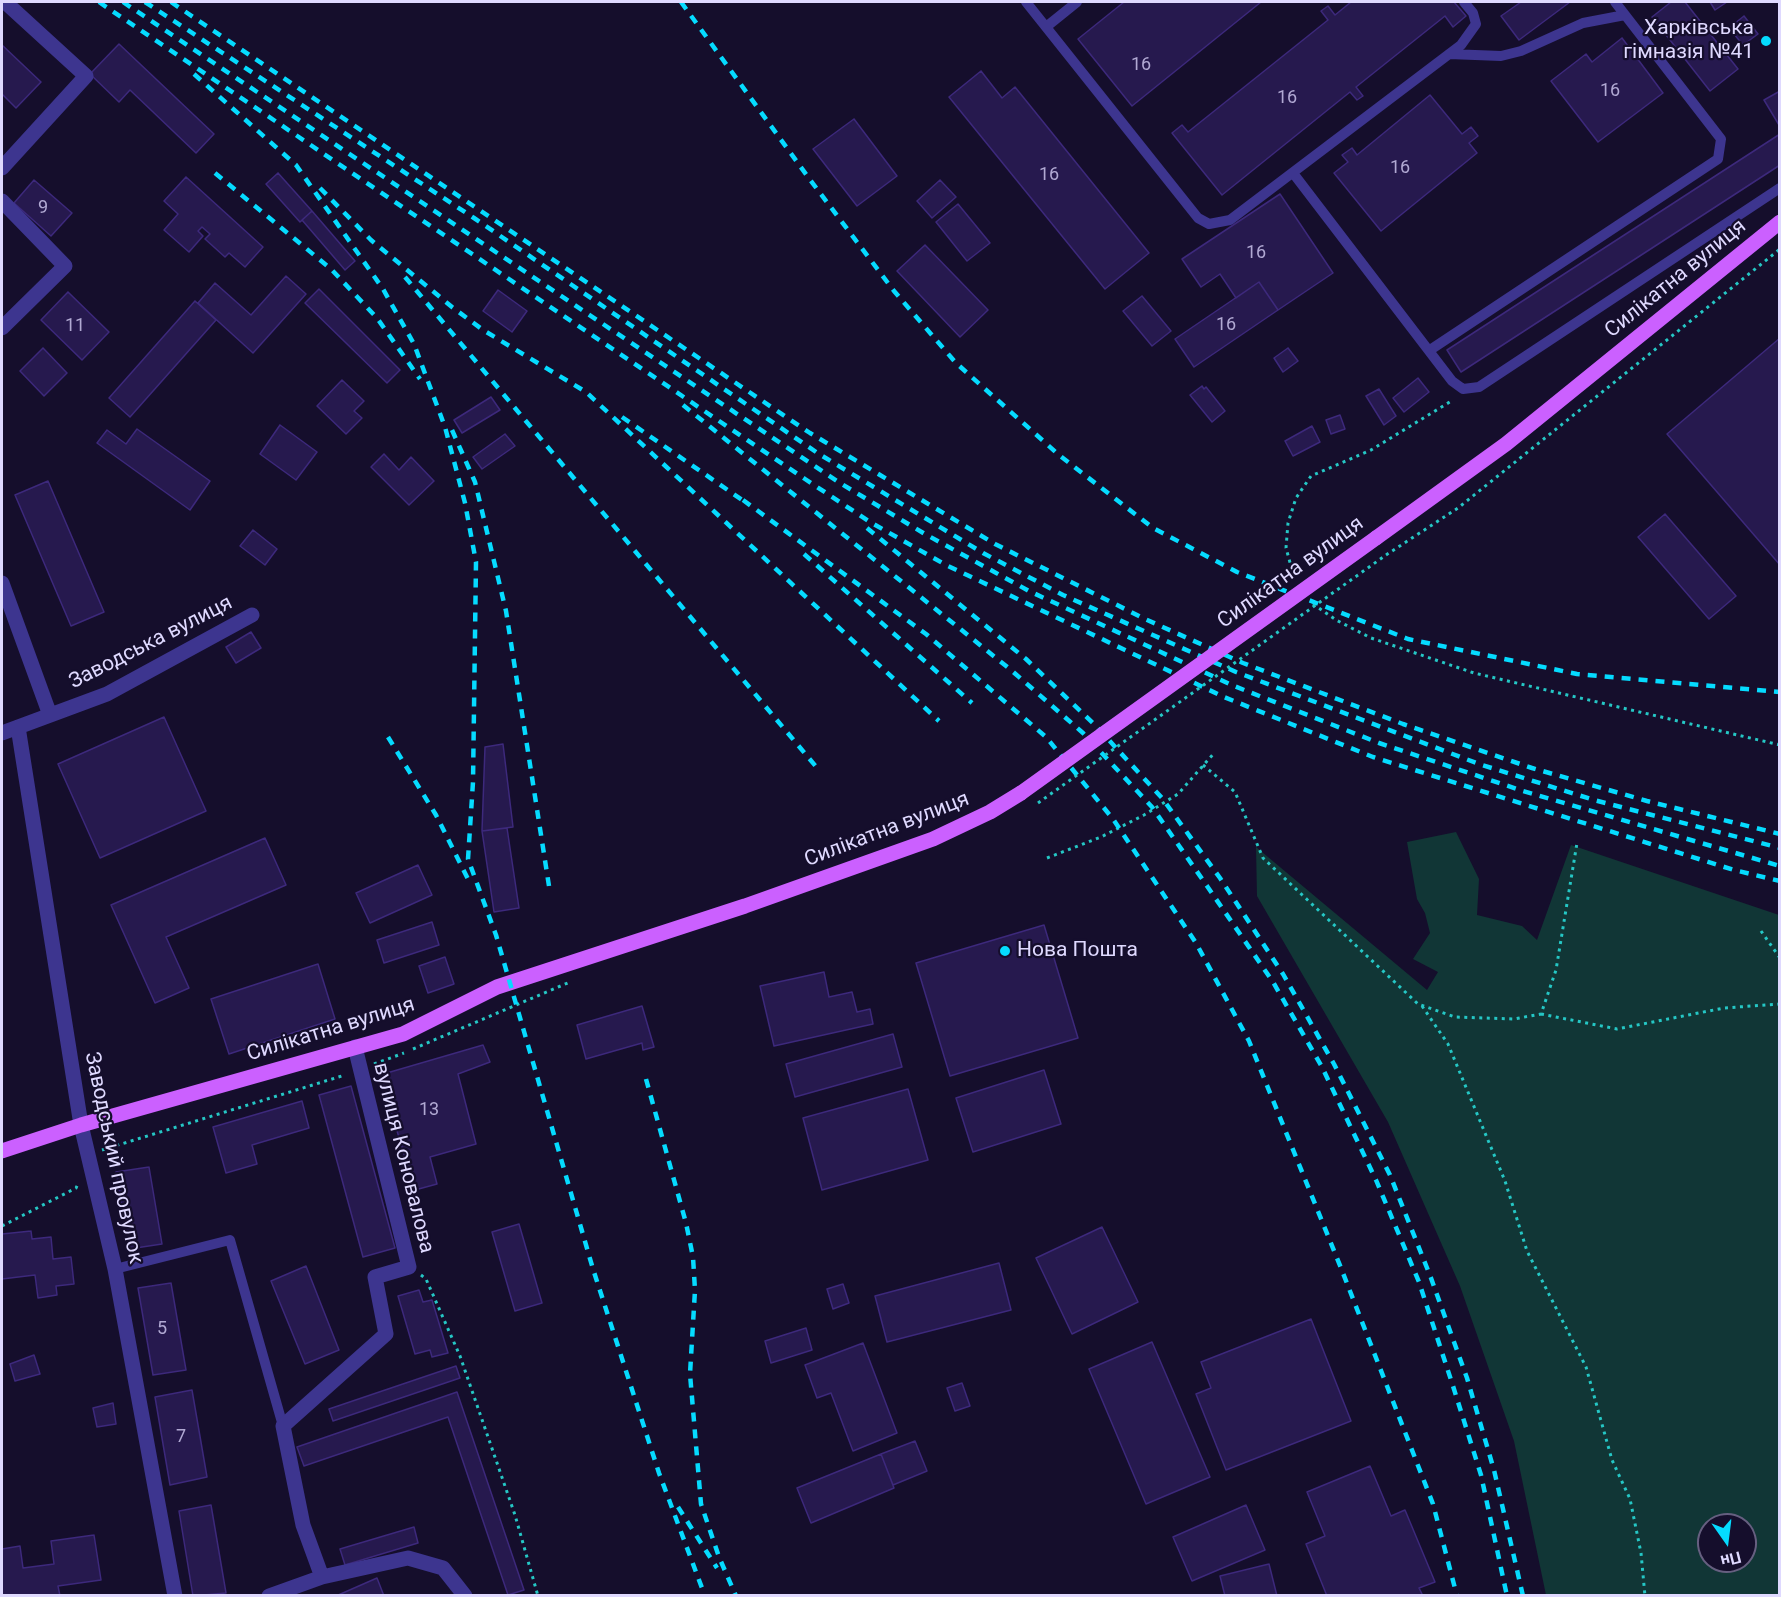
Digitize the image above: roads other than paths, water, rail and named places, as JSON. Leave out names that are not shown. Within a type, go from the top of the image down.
[{"type":"main road","name":"Силікатна вулиця","points":[[2,1151],[81,1125],[419,1028],[500,986],[898,853],[964,825],[1021,793],[1506,444],[1779,222]]},
{"type":"street","points":[[2,168],[86,76],[5,2]]},
{"type":"street","points":[[2,201],[66,266],[2,328]]},
{"type":"street","points":[[2,583],[50,715]]},
{"type":"street","name":"Заводська вулиця","points":[[2,733],[106,694],[252,615]]},
{"type":"street","name":"Заводський провулок","points":[[18,727],[81,1125],[115,1269],[175,1596]]},
{"type":"street","name":"вулиця Коновалова","points":[[283,1426],[386,1334],[375,1276],[409,1266],[354,1047]]},
{"type":"street","points":[[283,1426],[303,1525],[322,1577]]},
{"type":"street","points":[[269,1596],[322,1577],[408,1558],[443,1568],[465,1596]]},
{"type":"lane","points":[[1026,2],[1198,218],[1209,224],[1221,224],[1230,220],[1449,54],[1470,35],[1476,24],[1473,13],[1464,2]]},
{"type":"lane","points":[[1046,27],[1077,2]]},
{"type":"lane","points":[[1430,350],[1718,159],[1721,139],[1615,2]]},
{"type":"lane","points":[[1449,54],[1501,56],[1521,51],[1583,23],[1625,15]]},
{"type":"lane","points":[[1293,173],[1452,381],[1463,389],[1479,387],[1779,188]]},
{"type":"lane","points":[[115,1269],[230,1240],[283,1426]]},
{"type":"railway","points":[[99,2],[805,479],[870,522],[946,565],[1224,697],[1373,757],[1734,870],[1780,881]]},
{"type":"railway","points":[[123,2],[840,483],[925,534],[1029,591],[1234,686],[1379,743],[1523,791],[1780,866]]},
{"type":"railway","points":[[145,2],[474,218],[819,454],[983,553],[1063,595],[1236,672],[1479,764],[1594,800],[1780,848]]},
{"type":"railway","points":[[171,2],[810,433],[995,544],[1145,619],[1243,663],[1403,724],[1532,768],[1647,801],[1780,834]]},
{"type":"railway","points":[[681,2],[894,291],[956,363],[1059,455],[1153,528],[1237,572],[1408,639],[1577,674],[1780,692]]},
{"type":"railway","points":[[194,74],[296,165],[383,289],[414,344],[445,427],[465,503],[476,562],[473,782],[468,859],[496,935],[593,1269],[659,1473],[705,1596]]},
{"type":"railway","points":[[215,173],[331,269],[377,318],[420,379]]},
{"type":"railway","points":[[320,188],[371,240],[452,307],[483,330],[586,392],[939,721]]},
{"type":"railway","points":[[405,277],[818,769]]},
{"type":"railway","points":[[683,405],[1011,670],[1083,733],[1152,807],[1207,886],[1273,982],[1322,1067],[1376,1180],[1419,1282],[1453,1386],[1481,1475],[1507,1596]]},
{"type":"railway","points":[[622,417],[748,504]]},
{"type":"railway","points":[[452,430],[475,482],[506,611],[549,886]]},
{"type":"railway","points":[[743,500],[926,634],[1046,737],[1113,819],[1196,943],[1249,1041],[1341,1268],[1433,1504],[1457,1596]]},
{"type":"railway","points":[[867,528],[1026,659],[1095,725],[1162,798],[1220,878],[1283,974],[1334,1064],[1390,1175],[1431,1278],[1467,1378],[1494,1470],[1523,1596]]},
{"type":"railway","points":[[804,554],[972,703]]},
{"type":"railway","points":[[388,737],[436,815],[468,879]]},
{"type":"railway","points":[[646,1079],[686,1223],[693,1257],[695,1290],[690,1374],[701,1504],[719,1557],[736,1596]]},
{"type":"railway","points":[[678,1507],[717,1568]]},
{"type":"place","name":"Харківська гімназія №41","points":[[1766,41]]},
{"type":"place","name":"Нова Пошта","points":[[1005,951]]}]
